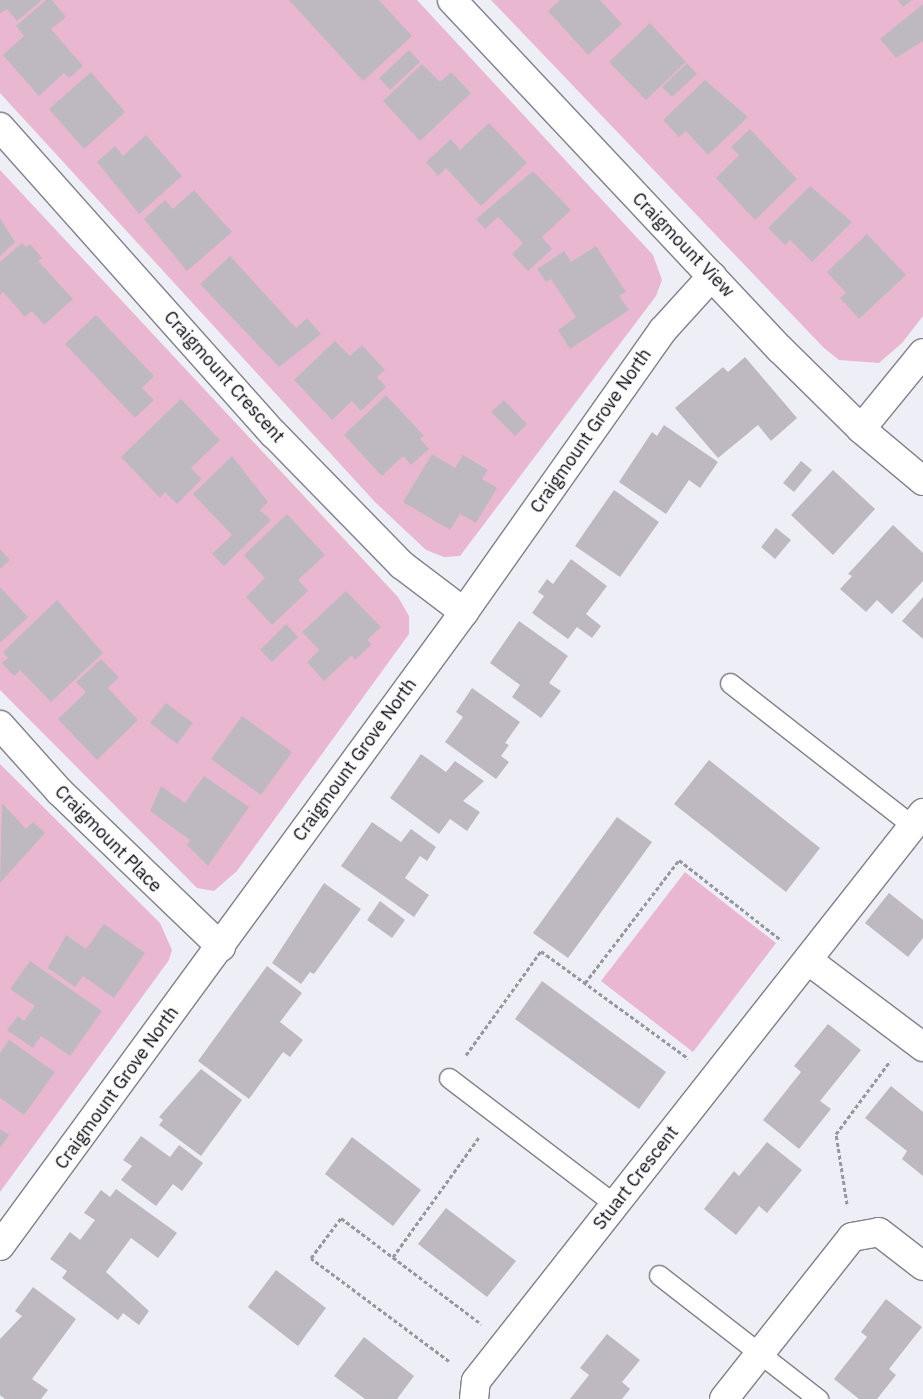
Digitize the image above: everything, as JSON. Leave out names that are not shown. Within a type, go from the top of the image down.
[{"type":"street","name":"Craigmount View","points":[[452,0],[712,276],[862,429],[923,481]]},
{"type":"street","name":"Craigmount Crescent","points":[[0,127],[274,434],[402,565],[464,612]]},
{"type":"street","name":"Craigmount Grove North","points":[[0,1246],[221,947],[464,612],[663,330],[712,276]]},
{"type":"street","points":[[862,429],[923,353]]},
{"type":"street","name":"Craigmount Place","points":[[0,725],[59,791],[221,947]]},
{"type":"street","name":"Stuart Crescent","points":[[475,1390],[506,1343],[809,961],[918,820]]},
{"type":"street","points":[[809,961],[916,1041]]},
{"type":"street","points":[[724,1399],[852,1237],[879,1232],[923,1266]]},
{"type":"lane","points":[[730,683],[918,820]]},
{"type":"lane","points":[[449,1078],[616,1205]]},
{"type":"lane","points":[[659,1275],[818,1399]]},
{"type":"path","points":[[585,983],[680,860],[809,961]]},
{"type":"path","points":[[449,1078],[541,951],[715,1078]]},
{"type":"path","points":[[852,1237],[836,1134],[916,1041]]},
{"type":"path","points":[[393,1257],[496,1114]]},
{"type":"path","points":[[475,1390],[312,1258],[341,1218],[506,1343]]},
{"type":"shaded area","points":[[0,0],[417,0],[653,255],[662,280],[656,296],[460,556],[444,557],[426,550],[375,502],[0,93]]},
{"type":"shaded area","points":[[491,0],[923,0],[923,316],[902,343],[879,363],[839,360],[824,348]]},
{"type":"shaded area","points":[[0,170],[398,597],[409,616],[409,634],[237,871],[214,891],[197,888],[0,690]]},
{"type":"shaded area","points":[[0,764],[160,923],[172,950],[169,960],[0,1192]]},
{"type":"shaded area","points":[[685,872],[776,943],[693,1052],[601,981]]},
{"type":"building","points":[[0,0],[42,0],[17,21],[7,9],[0,14]]},
{"type":"building","points":[[46,0],[52,0],[66,17],[51,29],[83,66],[69,78],[64,73],[39,96],[3,55],[24,36],[16,26]]},
{"type":"building","points":[[289,0],[379,0],[412,36],[363,81]]},
{"type":"building","points":[[560,0],[600,0],[622,24],[588,55],[548,11]]},
{"type":"building","points":[[898,0],[912,0],[903,7]]},
{"type":"building","points":[[923,4],[923,41],[896,58],[880,39]]},
{"type":"building","points":[[650,23],[686,62],[646,100],[609,62]]},
{"type":"building","points":[[409,50],[420,62],[390,90],[379,78]]},
{"type":"building","points":[[687,63],[697,74],[672,97],[662,87]]},
{"type":"building","points":[[422,64],[440,82],[451,72],[471,93],[420,141],[383,101]]},
{"type":"building","points":[[91,72],[125,112],[84,149],[49,109]]},
{"type":"building","points":[[705,80],[748,117],[708,155],[686,131],[679,137],[663,120]]},
{"type":"building","points":[[489,123],[527,163],[481,206],[446,168],[438,176],[426,162],[451,139],[460,150]]},
{"type":"building","points":[[750,129],[797,179],[755,220],[716,178],[739,155],[731,147]]},
{"type":"building","points":[[146,135],[182,176],[139,214],[97,162],[115,146],[123,156]]},
{"type":"building","points":[[533,171],[571,210],[542,237],[552,249],[528,271],[512,254],[523,243],[498,217],[485,229],[476,219]]},
{"type":"building","points":[[810,186],[852,222],[812,262],[790,240],[785,245],[768,228]]},
{"type":"building","points":[[194,190],[232,232],[187,271],[144,219],[165,200],[173,209]]},
{"type":"building","points":[[0,218],[15,242],[0,256]]},
{"type":"building","points":[[867,234],[906,275],[859,319],[840,298],[846,293],[827,272]]},
{"type":"building","points":[[22,243],[26,247],[30,244],[42,258],[38,261],[73,299],[44,325],[32,311],[25,317],[3,292],[0,295],[0,262]]},
{"type":"building","points":[[596,246],[626,292],[619,296],[629,310],[570,349],[558,330],[576,317],[551,279],[546,282],[537,269],[564,251],[571,262]]},
{"type":"building","points":[[230,256],[296,328],[307,318],[321,334],[279,367],[200,284]]},
{"type":"building","points":[[96,315],[154,376],[142,388],[154,400],[135,418],[65,344]]},
{"type":"building","points":[[335,341],[350,356],[362,345],[385,370],[377,377],[386,387],[361,411],[352,401],[332,420],[294,380]]},
{"type":"building","points":[[745,357],[797,418],[771,441],[758,425],[718,458],[675,408],[723,367],[728,372]]},
{"type":"building","points":[[386,395],[424,436],[420,439],[429,449],[411,465],[403,456],[382,476],[344,435]]},
{"type":"building","points":[[181,399],[220,440],[191,468],[202,479],[177,504],[165,492],[160,498],[121,457]]},
{"type":"building","points":[[504,400],[527,424],[515,436],[491,412]]},
{"type":"building","points":[[664,425],[718,462],[700,488],[689,480],[666,514],[619,482],[652,432],[657,436]]},
{"type":"building","points":[[432,454],[455,468],[463,455],[488,470],[482,479],[497,488],[476,523],[460,514],[450,530],[403,502]]},
{"type":"building","points":[[232,456],[268,502],[260,510],[271,520],[224,566],[212,554],[232,535],[193,494]]},
{"type":"building","points":[[801,461],[812,470],[794,492],[783,483]]},
{"type":"building","points":[[833,470],[875,509],[833,555],[791,515]]},
{"type":"building","points":[[614,490],[659,522],[620,577],[575,546]]},
{"type":"building","points":[[287,514],[325,555],[298,580],[308,591],[272,625],[246,597],[265,578],[244,555]]},
{"type":"building","points":[[893,525],[923,553],[923,581],[892,614],[877,600],[866,612],[840,589],[852,576],[848,574]]},
{"type":"building","points":[[776,528],[791,540],[775,559],[761,547]]},
{"type":"building","points":[[0,549],[10,560],[0,569]]},
{"type":"building","points":[[571,559],[607,586],[586,614],[601,626],[592,638],[577,627],[568,639],[532,613],[544,596],[538,592],[547,579],[553,584]]},
{"type":"building","points":[[0,587],[28,617],[0,643]]},
{"type":"building","points":[[346,591],[381,627],[367,640],[372,644],[355,660],[352,655],[324,681],[307,662],[319,650],[302,632]]},
{"type":"building","points":[[923,597],[923,639],[902,621]]},
{"type":"building","points":[[57,600],[103,653],[51,702],[20,670],[14,676],[2,663],[8,658],[3,652]]},
{"type":"building","points":[[519,621],[568,656],[549,683],[561,691],[541,718],[512,697],[520,685],[490,663]]},
{"type":"building","points":[[286,624],[298,637],[272,662],[260,650]]},
{"type":"building","points":[[101,659],[119,677],[108,688],[138,720],[97,760],[58,719],[86,692],[76,682]]},
{"type":"building","points":[[472,688],[520,722],[505,743],[509,745],[501,756],[509,762],[496,779],[445,742],[463,717],[456,712]]},
{"type":"building","points":[[166,703],[193,723],[177,744],[150,723]]},
{"type":"building","points":[[242,716],[292,752],[261,795],[211,759]]},
{"type":"building","points":[[421,754],[446,772],[455,761],[484,781],[463,801],[480,812],[467,831],[450,819],[439,834],[390,798]]},
{"type":"building","points":[[709,760],[820,848],[786,892],[674,804]]},
{"type":"building","points":[[204,776],[249,807],[208,866],[187,845],[190,840],[150,811],[161,786],[185,803]]},
{"type":"building","points":[[2,803],[26,829],[33,822],[45,833],[0,883]]},
{"type":"building","points":[[617,817],[652,842],[568,958],[533,933]]},
{"type":"building","points":[[372,822],[401,842],[411,829],[436,847],[427,861],[420,856],[405,878],[429,895],[414,917],[341,866]]},
{"type":"building","points":[[324,883],[361,909],[314,974],[310,972],[301,984],[272,963]]},
{"type":"building","points":[[889,893],[923,920],[923,938],[908,957],[865,923]]},
{"type":"building","points":[[380,901],[405,920],[392,938],[367,920]]},
{"type":"building","points":[[104,924],[145,953],[114,998],[83,976],[75,987],[48,968],[66,935],[86,949]]},
{"type":"building","points":[[30,961],[102,1011],[70,1056],[41,1036],[33,1048],[7,1030],[18,1016],[24,1021],[35,1006],[10,989]]},
{"type":"building","points":[[267,966],[302,993],[280,1022],[303,1040],[290,1057],[283,1052],[249,1099],[198,1061]]},
{"type":"building","points":[[542,981],[666,1072],[639,1109],[515,1019]]},
{"type":"building","points":[[828,1024],[861,1050],[820,1101],[831,1109],[799,1149],[763,1120],[801,1072],[794,1066]]},
{"type":"building","points":[[9,1040],[55,1072],[24,1115],[0,1098],[0,1053]]},
{"type":"building","points":[[201,1069],[242,1100],[201,1156],[159,1125],[163,1120],[159,1117]]},
{"type":"building","points":[[891,1086],[923,1112],[923,1176],[902,1159],[907,1151],[865,1118]]},
{"type":"building","points":[[0,1129],[9,1135],[0,1148]]},
{"type":"building","points":[[141,1136],[170,1157],[179,1145],[203,1163],[182,1191],[173,1184],[156,1206],[121,1180],[132,1166],[123,1160]]},
{"type":"building","points":[[352,1137],[421,1190],[393,1226],[325,1174]]},
{"type":"building","points":[[767,1142],[802,1170],[767,1213],[759,1206],[736,1235],[704,1209],[734,1171],[739,1176]]},
{"type":"building","points":[[116,1189],[177,1233],[158,1258],[131,1238],[106,1272],[149,1311],[139,1325],[123,1313],[118,1320],[62,1278],[67,1271],[50,1259],[70,1232],[80,1240],[95,1220],[84,1213],[101,1190],[110,1197]]},
{"type":"building","points":[[446,1208],[516,1261],[487,1297],[418,1244]]},
{"type":"building","points":[[276,1270],[326,1308],[298,1346],[248,1307]]},
{"type":"building","points":[[33,1287],[76,1319],[32,1379],[48,1390],[41,1399],[5,1399],[0,1395],[0,1339],[22,1316],[15,1311]]},
{"type":"building","points":[[886,1299],[922,1327],[889,1369],[896,1375],[877,1399],[859,1399],[834,1379],[867,1337],[861,1332]]},
{"type":"building","points":[[607,1334],[640,1360],[622,1382],[630,1389],[622,1399],[570,1399],[589,1375],[580,1368]]},
{"type":"building","points":[[364,1337],[414,1376],[397,1399],[365,1399],[334,1376]]}]
